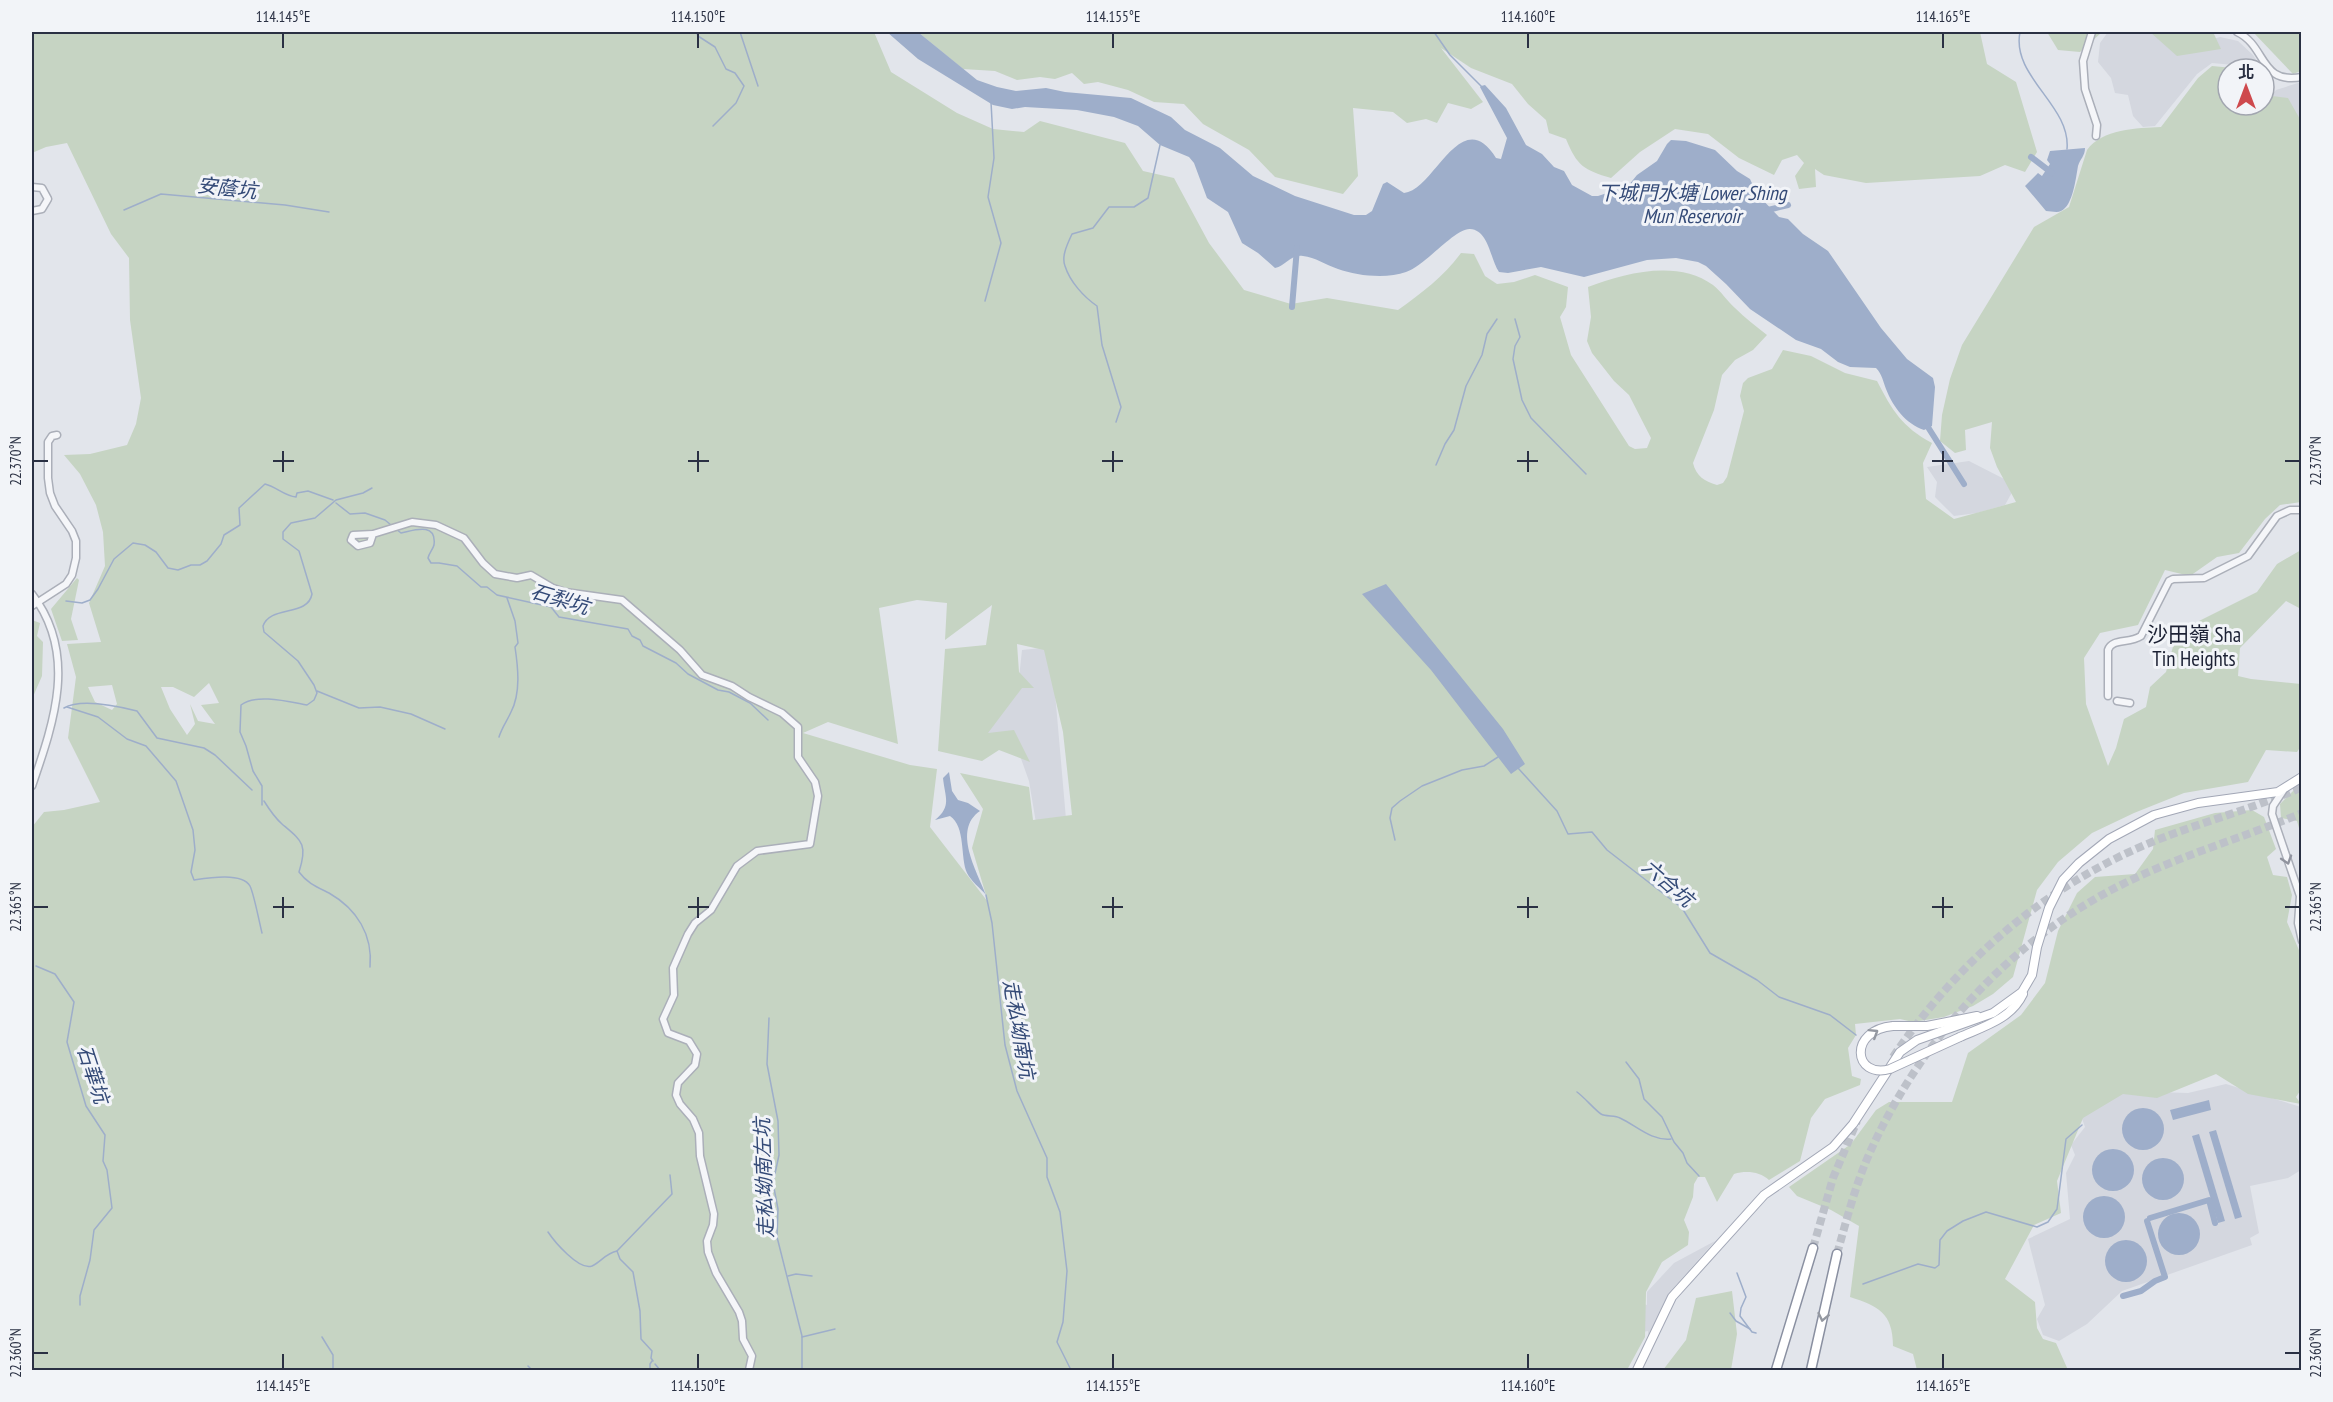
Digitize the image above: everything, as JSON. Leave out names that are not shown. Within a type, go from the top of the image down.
[{"type":"highway","points":[[1776,1371],[1813,1248]]},
{"type":"highway","points":[[1811,1371],[1837,1254]]},
{"type":"main road","points":[[1993,1013],[1927,1026],[1893,1026],[1874,1031],[1862,1043],[1860,1051],[1862,1059],[1872,1069],[1881,1071],[1890,1069],[2010,1013],[2016,1007],[2032,975],[2045,916],[2059,887],[2073,869],[2101,845],[2134,824],[2174,809],[2208,801],[2264,795],[2283,790],[2301,777]]},
{"type":"main road","points":[[1637,1371],[1672,1297],[1764,1196],[1778,1184],[1823,1155],[1841,1138],[1853,1124],[1900,1052],[1917,1040],[1993,1013],[2017,996],[2027,985]]},
{"type":"street","points":[[2092,32],[2083,61],[2085,89],[2097,125],[2097,136]]},
{"type":"street","points":[[2237,32],[2247,38],[2278,77],[2292,79],[2301,77]]},
{"type":"street","points":[[32,211],[39,211],[47,203],[47,195],[34,186]]},
{"type":"street","points":[[34,604],[66,584],[72,575],[76,558],[74,536],[56,506],[49,486],[49,439],[57,435]]},
{"type":"street","points":[[2108,696],[2108,650],[2110,645],[2114,642],[2127,642],[2140,636],[2169,581],[2204,578],[2234,563],[2248,555],[2277,516],[2290,510],[2301,510]]},
{"type":"street","points":[[373,534],[412,522],[436,525],[464,538],[483,563],[495,574],[517,578],[531,575],[565,592],[622,600],[680,650],[702,675],[734,687],[782,713],[798,727],[798,757],[815,782],[818,796],[810,844],[757,851],[737,866],[711,910],[697,922],[688,934],[673,968],[673,997],[663,1017],[668,1033],[689,1041],[697,1054],[696,1064],[680,1078],[676,1092],[679,1102],[692,1116],[698,1130],[701,1159],[714,1214],[713,1225],[707,1239],[707,1250],[716,1273],[741,1315],[742,1339],[752,1356],[749,1371]]},
{"type":"street","points":[[32,594],[34,604],[44,611],[59,656],[59,678],[52,717],[32,786]]},
{"type":"street","points":[[2117,701],[2130,703]]},
{"type":"street","points":[[2283,790],[2273,806],[2272,814],[2300,896],[2298,923],[2301,941]]},
{"type":"shaded area","points":[[2108,32],[2155,32],[2200,43],[2220,37],[2238,41],[2254,57],[2216,57],[2216,63],[2212,63],[2197,74],[2155,126],[2143,127],[2133,116],[2128,95],[2115,93],[2111,78],[2098,62],[2100,43]]},
{"type":"shaded area","points":[[2301,82],[2301,120],[2276,106],[2276,90]]},
{"type":"shaded area","points":[[1969,461],[2016,485],[2005,505],[1977,513],[1954,516],[1935,497],[1937,482],[1927,467]]},
{"type":"shaded area","points":[[1051,647],[1066,819],[1036,823],[1029,781],[1019,753],[984,737],[1018,687],[1022,650]]},
{"type":"shaded area","points":[[2226,1084],[2301,1107],[2301,1170],[2288,1178],[2250,1186],[2259,1233],[2250,1238],[2252,1245],[2122,1291],[2087,1324],[2059,1341],[2043,1335],[2037,1319],[2045,1305],[2028,1239],[2070,1219],[2066,1173],[2075,1155],[2071,1145],[2085,1127],[2080,1113],[2124,1091],[2188,1093]]},
{"type":"shaded area","points":[[1715,1241],[1675,1286],[1648,1336],[1648,1331],[1643,1332],[1634,1301],[1647,1305],[1647,1292],[1674,1263]]},
{"type":"green space","points":[[32,32],[874,32],[891,72],[957,113],[993,129],[1024,132],[1040,121],[1125,143],[1143,171],[1174,178],[1209,243],[1244,290],[1291,304],[1327,298],[1398,310],[1432,284],[1461,253],[1474,254],[1485,276],[1497,284],[1514,282],[1535,275],[1568,287],[1566,307],[1560,317],[1571,355],[1629,446],[1635,449],[1647,448],[1651,438],[1629,395],[1614,381],[1592,353],[1587,341],[1591,317],[1588,287],[1618,277],[1651,271],[1684,272],[1699,277],[1716,287],[1739,312],[1767,335],[1753,350],[1735,360],[1722,375],[1714,410],[1693,463],[1701,477],[1717,485],[1723,483],[1727,477],[1744,411],[1740,396],[1743,383],[1748,378],[1772,369],[1783,350],[1811,356],[1845,373],[1877,381],[1905,424],[1932,443],[1923,463],[1926,499],[1954,519],[2016,502],[1997,467],[1990,448],[1992,422],[1965,430],[1966,450],[1955,453],[1940,441],[1942,415],[1950,379],[1962,345],[2034,227],[2069,207],[2087,150],[2094,143],[2111,134],[2161,127],[2198,78],[2212,66],[2216,66],[2216,117],[2276,117],[2276,96],[2288,98],[2301,121],[2301,502],[2280,505],[2265,519],[2239,553],[2217,557],[2190,576],[2165,570],[2138,625],[2100,633],[2084,658],[2086,704],[2108,766],[2124,719],[2146,707],[2150,687],[2166,672],[2177,632],[2257,592],[2277,564],[2301,550],[2301,609],[2286,601],[2240,648],[2238,676],[2301,684],[2301,746],[2297,752],[2266,750],[2248,782],[2184,793],[2092,833],[2058,862],[2037,890],[2013,977],[1993,994],[1973,1006],[1944,1017],[1913,1022],[1900,1019],[1855,1024],[1856,1035],[1848,1048],[1852,1076],[1861,1079],[1860,1085],[1825,1099],[1811,1118],[1800,1161],[1769,1180],[1753,1172],[1734,1174],[1717,1202],[1705,1177],[1698,1177],[1684,1220],[1689,1232],[1688,1245],[1662,1262],[1646,1292],[1645,1337],[1627,1370],[32,1370],[32,827],[44,812],[100,802],[68,738],[76,677],[67,644],[101,642],[89,603],[105,566],[103,532],[96,505],[80,474],[64,455],[90,454],[127,445],[136,424],[141,398],[130,320],[129,258],[111,234],[67,143],[46,147],[32,153]],"holes":[[[917,600],[947,603],[945,640],[992,605],[986,645],[945,649],[938,751],[982,761],[999,750],[1030,762],[1014,730],[988,733],[1022,688],[1034,688],[1019,672],[1017,644],[1044,650],[1063,732],[1072,815],[1033,820],[1029,787],[960,773],[983,809],[972,848],[988,902],[930,827],[937,769],[910,765],[803,733],[828,722],[898,744],[879,608]],[[209,683],[219,703],[201,705],[215,724],[198,721],[190,704],[195,724],[187,735],[170,709],[161,687],[173,687],[194,697]],[[112,685],[117,704],[112,710],[95,702],[88,687]]]},
{"type":"green space","points":[[918,32],[1980,32],[1987,64],[2016,82],[2037,152],[2025,172],[2005,165],[1980,176],[1866,183],[1824,175],[1815,169],[1816,187],[1799,189],[1795,176],[1804,163],[1797,155],[1782,160],[1774,175],[1739,158],[1708,134],[1675,129],[1640,152],[1611,178],[1582,166],[1566,139],[1549,133],[1546,120],[1528,104],[1512,84],[1471,68],[1441,48],[1483,102],[1471,109],[1448,103],[1437,123],[1426,119],[1407,123],[1393,112],[1353,108],[1358,176],[1343,194],[1275,177],[1249,150],[1203,124],[1184,104],[1154,102],[1128,90],[1098,82],[1084,84],[1072,73],[1055,79],[1040,77],[1017,80],[995,71],[963,69]]},
{"type":"green space","points":[[2047,32],[2102,32],[2080,52],[2058,50]]},
{"type":"green space","points":[[2150,32],[2213,32],[2221,49],[2177,56]]},
{"type":"green space","points":[[2253,32],[2301,32],[2301,71],[2293,74]]},
{"type":"green space","points":[[77,578],[79,580],[71,619],[78,640],[62,641],[51,609]]},
{"type":"green space","points":[[32,620],[40,623],[37,636],[43,642],[42,676],[32,699]]},
{"type":"green space","points":[[2301,783],[2301,835],[2297,821],[2281,818],[2280,804]]},
{"type":"green space","points":[[2252,810],[2264,817],[2276,849],[2267,857],[2273,875],[2287,877],[2292,895],[2287,922],[2301,955],[2302,1088],[2296,1097],[2301,1104],[2248,1094],[2216,1074],[2157,1098],[2123,1094],[2083,1118],[2057,1181],[2061,1213],[2034,1225],[2005,1279],[2035,1302],[2037,1328],[2043,1339],[2056,1343],[2068,1370],[1917,1370],[1913,1354],[1893,1346],[1887,1318],[1869,1304],[1850,1297],[1859,1226],[1831,1210],[1797,1196],[1789,1187],[1851,1144],[1876,1110],[1889,1102],[1952,1102],[1968,1053],[2021,1015],[2045,983],[2058,931],[2077,893],[2095,877],[2135,874],[2153,849],[2155,830],[2215,813]]},
{"type":"green space","points":[[1732,1291],[1737,1334],[1731,1370],[1663,1370],[1686,1340],[1696,1298]]},
{"type":"water","name":"下城門水塘 Lower Shing Mun Reservoir","points":[[887,32],[918,32],[977,80],[997,87],[1016,91],[1046,88],[1131,98],[1171,117],[1185,130],[1220,148],[1253,176],[1295,196],[1354,215],[1366,215],[1372,211],[1383,184],[1387,182],[1404,193],[1415,189],[1459,144],[1471,140],[1483,143],[1496,158],[1501,159],[1507,138],[1480,87],[1485,85],[1506,108],[1526,145],[1542,154],[1554,167],[1564,171],[1572,185],[1592,196],[1628,186],[1637,175],[1657,161],[1671,140],[1686,141],[1715,150],[1737,171],[1750,179],[1757,194],[1779,217],[1788,219],[1803,234],[1828,251],[1881,328],[1907,359],[1933,378],[1935,387],[1932,426],[1924,430],[1911,424],[1901,414],[1892,402],[1876,368],[1850,367],[1838,362],[1821,349],[1796,340],[1750,309],[1726,284],[1698,262],[1676,258],[1647,260],[1584,277],[1541,267],[1508,273],[1499,272],[1481,234],[1470,229],[1456,234],[1414,268],[1398,274],[1372,276],[1354,273],[1303,256],[1291,258],[1275,268],[1242,243],[1228,212],[1207,198],[1194,163],[1189,157],[1160,145],[1138,126],[1114,117],[1077,110],[1025,107],[1012,109],[993,105],[918,59]]},
{"type":"water","points":[[2085,148],[2078,166],[2073,191],[2065,208],[2059,212],[2046,211],[2025,186],[2038,173],[2042,176],[2050,164],[2047,160],[2050,151]]},
{"type":"water","points":[[1386,584],[1503,729],[1525,764],[1511,774],[1431,670],[1362,594]]},
{"type":"water","points":[[949,772],[952,791],[958,800],[980,811],[972,819],[967,840],[973,863],[986,895],[967,873],[961,835],[955,821],[950,816],[935,820],[946,806],[943,778]]},
{"type":"water","points":[[2209,1100],[2211,1110],[2173,1120],[2170,1110]]},
{"type":"water","points":[[2143,1108],[2158,1114],[2164,1129],[2158,1144],[2143,1150],[2128,1144],[2122,1129],[2128,1114]]},
{"type":"water","points":[[2216,1130],[2242,1217],[2235,1219],[2209,1132]]},
{"type":"water","points":[[2199,1134],[2225,1221],[2218,1223],[2192,1136]]},
{"type":"water","points":[[2113,1149],[2128,1155],[2134,1170],[2128,1185],[2113,1191],[2098,1185],[2092,1170],[2098,1155]]},
{"type":"water","points":[[2163,1158],[2178,1164],[2184,1179],[2178,1194],[2163,1200],[2148,1194],[2142,1179],[2148,1164]]},
{"type":"water","points":[[2104,1196],[2119,1202],[2125,1217],[2119,1232],[2104,1238],[2089,1232],[2083,1217],[2089,1202]]},
{"type":"water","points":[[2179,1213],[2194,1219],[2200,1234],[2194,1249],[2179,1255],[2164,1249],[2158,1234],[2164,1219]]},
{"type":"water","points":[[2126,1240],[2141,1246],[2147,1261],[2141,1276],[2126,1282],[2111,1276],[2105,1261],[2111,1246]]},
{"type":"waterway","points":[[696,32],[698,36],[715,47],[726,69],[735,73],[744,86],[736,103],[713,126]]},
{"type":"waterway","points":[[740,32],[758,86]]},
{"type":"waterway","points":[[1434,32],[1450,55],[1482,87]]},
{"type":"waterway","points":[[2020,32],[2020,48],[2024,63],[2060,118],[2066,133],[2067,149]]},
{"type":"waterway","points":[[985,301],[1001,243],[988,197],[994,158],[991,102]]},
{"type":"waterway","points":[[1116,422],[1121,407],[1102,345],[1097,306],[1082,294],[1070,278],[1064,262],[1064,254],[1072,234],[1093,228],[1109,207],[1134,207],[1148,198],[1160,145]]},
{"type":"waterway","points":[[2031,157],[2052,173]]},
{"type":"waterway","name":"安蔭坑","points":[[124,210],[161,194],[285,205],[329,212]]},
{"type":"waterway","points":[[1768,210],[1788,205]]},
{"type":"waterway","points":[[1292,307],[1297,248]]},
{"type":"waterway","points":[[1436,465],[1454,430],[1466,386],[1482,355],[1487,334],[1497,319]]},
{"type":"waterway","points":[[1515,319],[1520,337],[1515,346],[1513,359],[1522,400],[1531,418],[1586,474]]},
{"type":"waterway","points":[[1926,424],[1964,484]]},
{"type":"waterway","points":[[66,601],[82,603],[90,600],[114,559],[133,543],[145,545],[156,552],[168,568],[178,570],[207,561],[221,544],[224,535],[240,525],[239,508],[265,484],[296,497],[297,493],[308,491],[333,500]]},
{"type":"waterway","points":[[262,805],[262,786],[253,771],[240,732],[241,705],[247,701],[264,699],[307,705],[314,700],[317,693],[298,661],[264,632],[263,626],[273,615],[304,606],[312,594],[299,551],[283,539],[283,532],[291,523],[315,518],[336,500],[363,493],[372,488]]},
{"type":"waterway","points":[[336,503],[350,514],[365,513],[385,520],[391,525]]},
{"type":"waterway","name":"石梨坑","points":[[396,529],[401,533],[428,530],[434,538],[434,545],[428,558],[431,563],[457,566],[481,587],[487,587],[497,595],[551,607],[559,617],[628,629],[643,646],[676,663],[688,674],[718,690],[729,692],[750,703],[768,720]]},
{"type":"waterway","points":[[499,737],[514,705],[518,671],[515,621],[507,598]]},
{"type":"waterway","points":[[317,691],[359,708],[380,707],[411,714],[445,729]]},
{"type":"waterway","points":[[64,708],[89,703],[137,711],[157,738],[204,748],[215,755],[252,790]]},
{"type":"waterway","points":[[67,707],[98,717],[127,739],[146,746],[176,781],[193,830],[195,850],[191,872],[194,880],[232,877],[246,882],[252,890],[262,933]]},
{"type":"waterway","points":[[1395,840],[1390,818],[1392,808],[1400,801],[1422,786],[1462,770],[1484,766],[1498,757]]},
{"type":"waterway","name":"六合坑","points":[[1518,768],[1557,811],[1568,834],[1592,832],[1607,850],[1682,908],[1710,953],[1757,980],[1779,997],[1830,1015],[1856,1035]]},
{"type":"waterway","points":[[264,801],[277,819],[299,839],[303,849],[299,872],[302,876],[316,887],[339,899],[361,924],[369,944],[370,967]]},
{"type":"waterway","name":"走私坳南坑","points":[[986,895],[992,923],[1005,1045],[1017,1091],[1047,1158],[1047,1177],[1060,1212],[1067,1271],[1063,1322],[1057,1342],[1071,1370]]},
{"type":"waterway","name":"石華坑","points":[[36,966],[55,974],[74,1002],[67,1042],[86,1106],[105,1135],[103,1161],[107,1170],[112,1208],[94,1230],[80,1305]]},
{"type":"waterway","name":"走私坳南左坑","points":[[769,1018],[767,1064],[778,1121],[779,1155],[773,1183],[778,1209],[777,1237],[802,1336],[802,1370]]},
{"type":"waterway","points":[[1626,1062],[1639,1079],[1644,1099],[1662,1117],[1687,1163],[1699,1176]]},
{"type":"waterway","points":[[1577,1092],[1601,1114],[1618,1117],[1657,1138],[1671,1139]]},
{"type":"waterway","points":[[1863,1284],[1918,1264],[1935,1268],[1939,1265],[1940,1240],[1947,1231],[1963,1221],[1986,1212],[2037,1227],[2048,1222],[2057,1209],[2066,1139],[2082,1125]]},
{"type":"waterway","points":[[617,1251],[672,1194],[670,1175]]},
{"type":"waterway","points":[[2150,1218],[2209,1200],[2215,1223]]},
{"type":"waterway","points":[[2123,1296],[2141,1291],[2165,1277],[2147,1221]]},
{"type":"waterway","points":[[548,1232],[567,1254],[580,1264],[587,1266],[592,1266],[617,1251],[620,1259],[633,1272],[640,1311],[641,1339],[652,1351],[653,1361]]},
{"type":"waterway","points":[[1737,1273],[1746,1297],[1740,1316],[1752,1332],[1756,1333]]},
{"type":"waterway","points":[[788,1276],[796,1274],[812,1276]]},
{"type":"waterway","points":[[1730,1313],[1736,1321],[1750,1329]]},
{"type":"waterway","points":[[802,1337],[835,1329]]},
{"type":"waterway","points":[[322,1337],[333,1355],[333,1370]]},
{"type":"waterway","points":[[650,1370],[652,1361]]},
{"type":"waterway","points":[[655,1364],[660,1370]]},
{"type":"waterway","points":[[528,1366],[532,1370]]},
{"type":"tunnel","points":[[1893,1057],[1945,990],[2006,930],[2040,904],[2075,881],[2152,842],[2302,787]]},
{"type":"tunnel","points":[[1837,1254],[1862,1171],[1888,1115],[1941,1034],[2008,962],[2046,931],[2086,904],[2129,881],[2172,862],[2302,813]]},
{"type":"tunnel","points":[[1813,1248],[1833,1178],[1857,1121]]},
{"type":"district","name":"沙田嶺 Sha Tin Heights","points":[[2194,647]]}]
